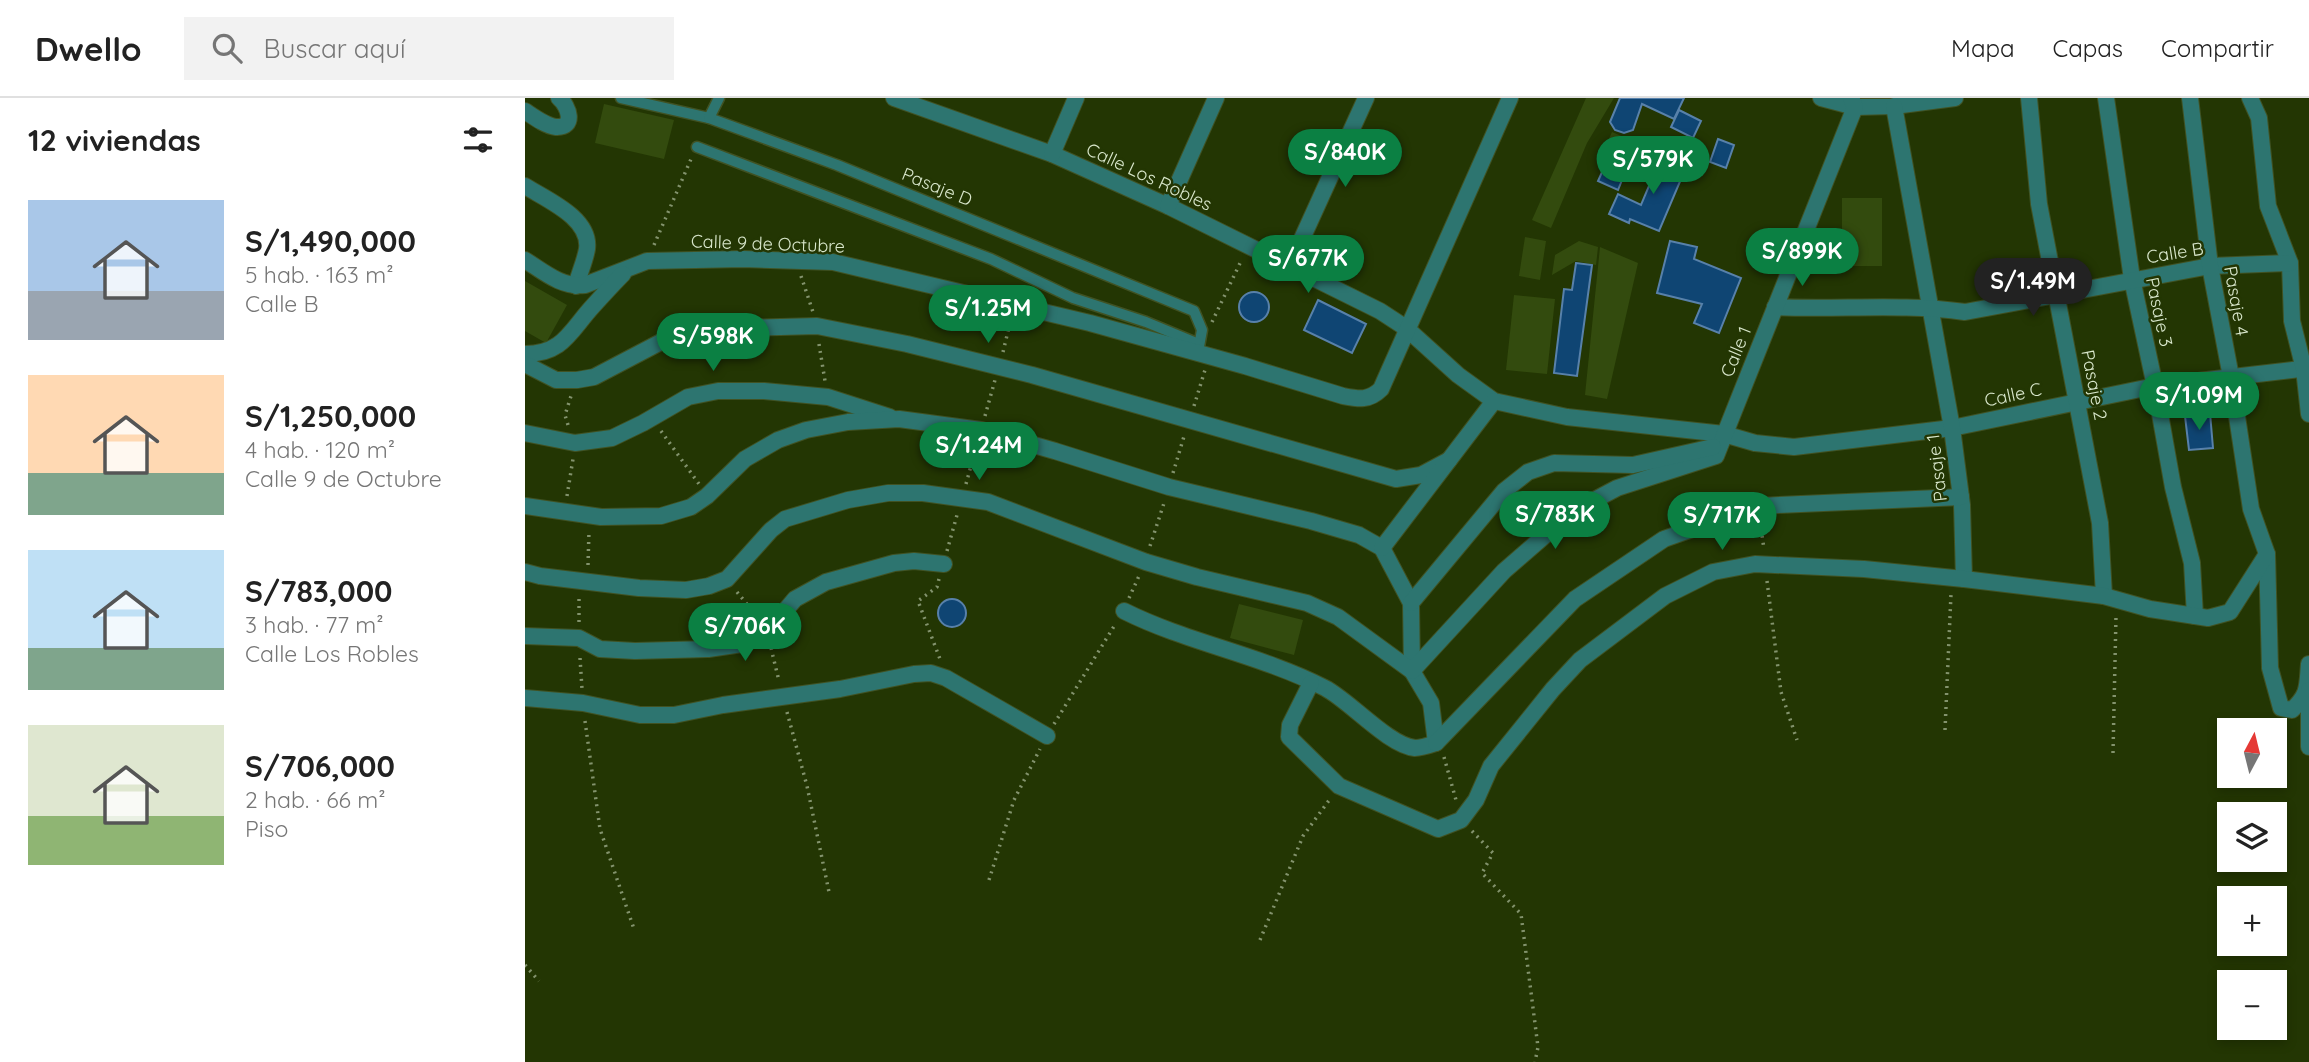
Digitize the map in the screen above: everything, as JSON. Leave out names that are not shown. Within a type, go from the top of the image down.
[{"type":"street","points":[[525,111],[549,125],[564,125],[569,122],[569,109],[559,98]]},
{"type":"street","name":"Pasaje D","points":[[621,98],[709,118],[837,166],[1194,311],[1202,330],[1198,348]]},
{"type":"street","points":[[709,118],[719,98]]},
{"type":"street","name":"Calle Los Robles","points":[[894,98],[924,103],[1052,154],[1290,265],[1380,311],[1406,328],[1458,375],[1494,401],[1720,445]]},
{"type":"street","points":[[1052,154],[1076,98]]},
{"type":"street","points":[[1168,206],[1216,98]]},
{"type":"street","points":[[1290,265],[1366,98]]},
{"type":"street","points":[[1406,328],[1510,98]]},
{"type":"street","points":[[1821,98],[1894,106],[1955,98]]},
{"type":"street","name":"Pasaje 2","points":[[2029,98],[2039,204],[2100,523],[2110,598]]},
{"type":"street","name":"Pasaje 3","points":[[2106,98],[2132,279],[2173,487],[2192,563],[2195,616]]},
{"type":"street","name":"Pasaje 4","points":[[2190,98],[2210,266],[2231,377],[2251,509],[2267,554],[2270,668],[2281,708],[2292,710],[2304,701],[2309,690]]},
{"type":"street","points":[[2250,98],[2259,118],[2268,206],[2290,263],[2292,321],[2307,369],[2309,414]]},
{"type":"street","name":"Calle 1","points":[[1720,445],[1853,103]]},
{"type":"street","name":"Pasaje 1","points":[[1894,106],[1952,428],[1961,497],[1958,578]]},
{"type":"street","points":[[697,146],[991,259],[1073,298],[1146,322],[1198,348]]},
{"type":"street","points":[[525,186],[580,224],[586,236],[587,248],[576,286],[559,282],[525,260]]},
{"type":"street","name":"Calle 9 de Octubre","points":[[576,286],[647,261],[833,262],[1198,348],[1245,366],[1360,399],[1373,397],[1381,389],[1406,328]]},
{"type":"street","name":"Calle B","points":[[1775,307],[1930,307],[1965,312],[2210,266],[2290,263]]},
{"type":"street","points":[[525,354],[539,354],[565,341],[592,306],[627,269]]},
{"type":"street","points":[[525,364],[556,380],[577,380],[594,377],[676,334],[700,328],[817,326],[999,366],[1396,479],[1421,475],[1449,460]]},
{"type":"street","name":"Calle C","points":[[1720,445],[1755,443],[1794,447],[1952,428],[2155,386],[2307,369]]},
{"type":"street","points":[[525,433],[575,443],[612,438],[688,397],[718,390],[828,397],[899,419],[981,430],[1169,487],[1359,535],[1382,548],[1411,603],[1412,671]]},
{"type":"street","points":[[1382,548],[1494,401]]},
{"type":"street","points":[[525,506],[590,515],[661,516],[691,507],[707,496],[745,459],[778,439],[806,430],[848,422],[899,419]]},
{"type":"street","points":[[1411,603],[1504,491],[1528,472],[1554,463],[1633,465],[1720,445]]},
{"type":"street","points":[[1412,671],[1504,571],[1572,512],[1617,488],[1720,445]]},
{"type":"street","points":[[525,572],[639,588],[687,590],[727,579],[771,530],[785,519],[804,512],[888,493],[923,493],[962,498],[1001,506],[1146,562],[1307,603],[1338,617],[1412,671],[1430,703],[1436,743]]},
{"type":"street","points":[[1124,611],[1157,628],[1251,657],[1327,689],[1395,739],[1415,748],[1436,743],[1574,599],[1664,539],[1758,506],[1961,497]]},
{"type":"street","points":[[1311,683],[1290,725],[1289,737],[1339,786],[1439,829],[1461,820],[1476,800],[1491,766],[1580,660],[1665,596],[1713,572],[1755,564],[1864,569],[2110,598],[2150,609],[2208,618],[2230,612],[2267,554]]},
{"type":"street","points":[[526,635],[579,638],[600,649],[687,650],[742,645],[767,632],[795,599],[825,582],[894,563],[914,561],[944,564]]},
{"type":"street","points":[[2309,664],[2309,747]]},
{"type":"street","points":[[525,698],[583,702],[641,715],[674,715],[930,673],[946,678],[1047,736]]},
{"type":"path","points":[[647,261],[697,146]]},
{"type":"path","points":[[1198,348],[1249,245]]},
{"type":"path","points":[[946,678],[918,601],[937,587],[1015,305]]},
{"type":"path","points":[[643,423],[663,432],[707,496]]},
{"type":"path","points":[[1758,506],[1781,692],[1797,740]]},
{"type":"path","points":[[590,515],[587,569],[579,581],[583,702],[600,829],[634,929]]},
{"type":"path","points":[[1945,730],[1958,578]]},
{"type":"path","points":[[727,579],[767,632],[807,786],[829,892]]},
{"type":"path","points":[[2110,598],[2113,753]]},
{"type":"path","points":[[1436,743],[1444,756],[1461,820],[1493,853],[1482,873],[1521,914],[1538,1047],[1535,1062]]},
{"type":"path","points":[[1260,940],[1303,836],[1339,786]]},
{"type":"path","points":[[525,965],[540,981]]},
{"type":"green space","points":[[1586,98],[1614,98],[1587,143],[1551,228],[1532,220]]},
{"type":"green space","points":[[604,104],[674,120],[664,159],[595,143]]},
{"type":"green space","points":[[1612,132],[1644,146],[1636,164],[1604,150]]},
{"type":"green space","points":[[1842,198],[1882,198],[1882,266],[1842,266]]},
{"type":"green space","points":[[1525,237],[1546,241],[1540,280],[1519,276]]},
{"type":"green space","points":[[1579,241],[1598,247],[1596,265],[1576,261],[1552,275],[1555,255]]},
{"type":"green space","points":[[1600,247],[1638,263],[1607,399],[1585,395]]},
{"type":"green space","points":[[525,281],[567,305],[546,343],[525,331]]},
{"type":"green space","points":[[1514,295],[1555,299],[1547,374],[1506,370]]},
{"type":"green space","points":[[1239,604],[1303,620],[1294,655],[1230,638]]},
{"type":"building","points":[[1620,98],[1684,98],[1674,119],[1642,104],[1633,130],[1624,133],[1615,130],[1610,122]]},
{"type":"building","points":[[1679,110],[1701,121],[1693,138],[1671,127]]},
{"type":"building","points":[[1718,139],[1734,145],[1726,168],[1710,162]]},
{"type":"building","points":[[1662,155],[1687,165],[1659,231],[1609,214],[1618,194],[1641,205]]},
{"type":"building","points":[[1607,161],[1626,170],[1618,190],[1598,181]]},
{"type":"building","points":[[1670,241],[1697,247],[1694,259],[1741,278],[1719,333],[1694,323],[1702,304],[1657,293]]},
{"type":"building","points":[[1576,263],[1592,265],[1577,376],[1554,373],[1564,289],[1572,290]]},
{"type":"building","points":[[1254,292],[1265,296],[1269,307],[1265,318],[1254,322],[1243,318],[1239,307],[1243,296]]},
{"type":"building","points":[[1318,300],[1366,324],[1352,353],[1304,330]]},
{"type":"building","points":[[2210,413],[2213,448],[2189,450],[2185,416]]},
{"type":"building","points":[[952,599],[962,603],[966,613],[962,623],[952,627],[942,623],[938,613],[942,603]]}]
